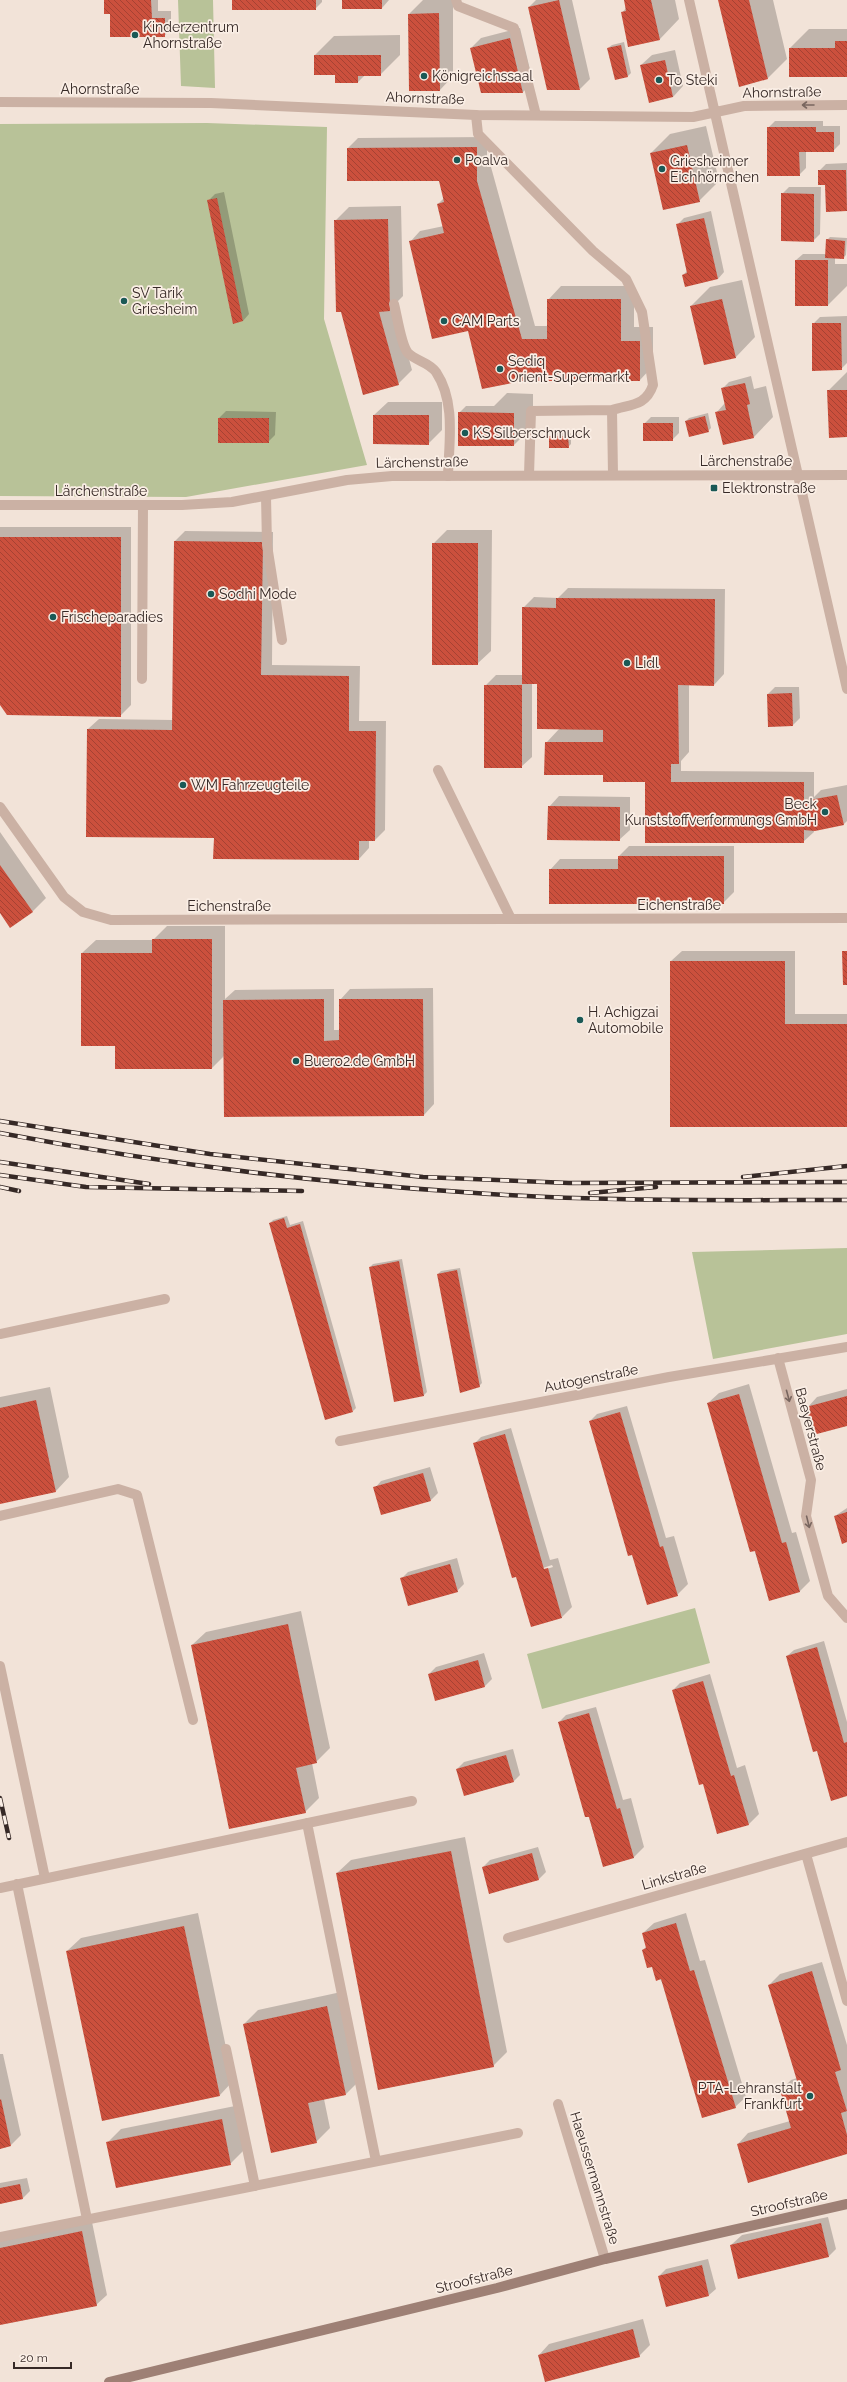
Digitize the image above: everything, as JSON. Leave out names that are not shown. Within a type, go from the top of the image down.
[{"type":"street","points":[[456,0],[458,6],[514,28],[536,115]]},
{"type":"street","points":[[689,0],[847,689]]},
{"type":"street","name":"Ahornstraße","points":[[0,102],[211,103],[476,115],[693,117],[744,106],[847,105]]},
{"type":"street","points":[[476,115],[478,134],[490,144],[593,251],[626,280],[642,312],[653,385],[649,396],[643,401],[612,410],[531,410],[529,475]]},
{"type":"street","points":[[394,304],[404,347],[409,354],[432,367],[437,373],[450,406],[448,476]]},
{"type":"street","points":[[612,410],[613,475]]},
{"type":"street","name":"Lärchenstraße","points":[[0,504],[182,505],[232,502],[354,479],[529,475],[847,475]]},
{"type":"street","points":[[266,496],[267,545],[282,640]]},
{"type":"street","points":[[142,679],[143,505]]},
{"type":"street","points":[[438,770],[511,919]]},
{"type":"street","name":"Eichenstraße","points":[[0,807],[64,897],[83,912],[111,920],[847,918]]},
{"type":"street","points":[[0,1334],[165,1300]]},
{"type":"street","name":"Autogenstraße","points":[[340,1441],[778,1358],[847,1347]]},
{"type":"street","name":"Baeyerstraße","points":[[778,1358],[811,1480],[806,1516],[828,1596],[847,1618]]},
{"type":"street","points":[[0,1516],[118,1489],[137,1495],[193,1720]]},
{"type":"street","points":[[0,1666],[45,1878]]},
{"type":"street","points":[[0,1888],[412,1801]]},
{"type":"street","points":[[307,1823],[376,2161]]},
{"type":"street","name":"Linkstraße","points":[[508,1938],[847,1842]]},
{"type":"street","points":[[806,1854],[847,2001]]},
{"type":"street","points":[[17,1884],[87,2219]]},
{"type":"street","points":[[226,2049],[254,2186]]},
{"type":"street","name":"Haeussermannstraße","points":[[558,2104],[604,2259]]},
{"type":"street","points":[[0,2237],[518,2133]]},
{"type":"street","name":"Stroofstraße","points":[[109,2382],[497,2288],[604,2259],[847,2204]]},
{"type":"green space","points":[[178,0],[213,0],[215,88],[181,86]]},
{"type":"green space","name":"SV Tarik Griesheim","points":[[207,123],[327,127],[324,319],[367,465],[186,497],[0,496],[0,124]]},
{"type":"green space","points":[[847,1248],[847,1334],[713,1359],[692,1252]]},
{"type":"green space","points":[[695,1608],[710,1663],[542,1709],[527,1654]]},
{"type":"building","points":[[104,0],[151,0],[152,18],[165,18],[165,37],[110,37],[110,14],[104,14]]},
{"type":"building","points":[[232,0],[316,0],[316,10],[232,10]]},
{"type":"building","points":[[342,0],[382,0],[382,9],[342,9]]},
{"type":"building","points":[[559,0],[580,90],[547,90],[528,7]]},
{"type":"building","points":[[624,0],[651,0],[660,40],[628,47],[621,12],[626,11]]},
{"type":"building","points":[[718,0],[749,0],[768,79],[739,87]]},
{"type":"building","points":[[439,13],[440,91],[409,91],[408,14]]},
{"type":"building","points":[[510,38],[523,93],[481,93],[470,48]]},
{"type":"building","points":[[835,41],[847,41],[847,77],[789,77],[789,48],[835,48]]},
{"type":"building","points":[[621,45],[628,77],[615,80],[607,48]]},
{"type":"building","points":[[314,55],[381,55],[381,76],[358,76],[358,83],[335,83],[335,75],[314,75]]},
{"type":"building","points":[[665,60],[673,97],[649,103],[640,65]]},
{"type":"building","points":[[767,127],[816,127],[816,132],[834,132],[834,152],[799,152],[800,176],[767,176]]},
{"type":"building","points":[[687,145],[700,202],[663,210],[650,153]]},
{"type":"building","points":[[477,147],[477,181],[522,339],[547,339],[547,299],[621,299],[621,341],[640,341],[640,381],[522,381],[482,389],[468,331],[432,339],[409,241],[444,233],[437,204],[444,202],[439,181],[347,181],[347,148]]},
{"type":"building","points":[[818,170],[846,170],[847,211],[826,212],[825,185],[818,185]]},
{"type":"building","points":[[781,193],[814,194],[814,242],[781,241]]},
{"type":"building","points":[[217,198],[243,321],[233,324],[207,200]]},
{"type":"building","points":[[704,218],[718,279],[685,287],[682,275],[687,273],[676,224]]},
{"type":"building","points":[[388,219],[390,311],[379,312],[399,385],[363,395],[341,312],[336,312],[334,220]]},
{"type":"building","points":[[826,239],[845,241],[844,259],[825,258]]},
{"type":"building","points":[[795,260],[828,260],[828,306],[795,306]]},
{"type":"building","points":[[722,299],[736,358],[704,365],[690,306]]},
{"type":"building","points":[[812,323],[841,323],[842,370],[812,371]]},
{"type":"building","points":[[745,383],[750,404],[747,405],[754,438],[723,445],[715,412],[726,410],[721,388]]},
{"type":"building","points":[[827,390],[847,390],[847,437],[829,438]]},
{"type":"building","points":[[458,412],[514,413],[514,446],[458,446]]},
{"type":"building","points":[[373,415],[429,415],[429,445],[373,444]]},
{"type":"building","points":[[705,416],[709,432],[689,437],[685,421]]},
{"type":"building","points":[[218,418],[269,418],[269,443],[218,443]]},
{"type":"building","points":[[643,423],[673,423],[673,441],[643,441]]},
{"type":"building","points":[[549,436],[568,436],[569,448],[549,448]]},
{"type":"building","points":[[0,537],[121,537],[121,717],[7,715],[0,705]]},
{"type":"building","points":[[174,541],[263,542],[261,675],[349,676],[349,731],[376,731],[375,841],[359,841],[359,860],[213,859],[214,838],[86,837],[87,729],[172,730]]},
{"type":"building","points":[[432,543],[478,543],[478,665],[432,665]]},
{"type":"building","points":[[556,598],[715,599],[714,686],[678,685],[679,764],[671,764],[671,782],[804,782],[804,801],[837,795],[844,825],[815,831],[804,830],[804,843],[645,843],[645,782],[603,782],[603,775],[544,775],[545,742],[603,742],[603,730],[537,729],[537,684],[522,684],[522,607],[556,608]]},
{"type":"building","points":[[484,685],[522,685],[522,768],[484,768]]},
{"type":"building","points":[[792,693],[793,726],[768,727],[767,694]]},
{"type":"building","points":[[548,806],[620,807],[620,841],[547,840]]},
{"type":"building","points":[[618,856],[724,856],[724,904],[549,904],[549,869],[618,869]]},
{"type":"building","points":[[0,865],[33,912],[10,928],[0,913]]},
{"type":"building","points":[[152,939],[212,939],[212,1069],[115,1069],[115,1046],[81,1046],[81,953],[152,953]]},
{"type":"building","points":[[842,951],[847,951],[847,985],[843,985]]},
{"type":"building","points":[[670,961],[785,961],[785,1024],[847,1024],[847,1127],[670,1127]]},
{"type":"building","points":[[324,999],[324,1041],[339,1040],[339,999],[423,999],[424,1116],[224,1117],[223,1000]]},
{"type":"building","points":[[284,1218],[287,1228],[300,1224],[353,1412],[325,1420],[269,1223]]},
{"type":"building","points":[[399,1261],[424,1396],[394,1402],[369,1267]]},
{"type":"building","points":[[457,1270],[480,1387],[460,1393],[437,1274]]},
{"type":"building","points":[[739,1394],[782,1543],[786,1542],[800,1592],[769,1601],[755,1551],[750,1552],[707,1403]]},
{"type":"building","points":[[847,1396],[847,1426],[813,1435],[806,1407]]},
{"type":"building","points":[[36,1400],[56,1492],[0,1504],[0,1408]]},
{"type":"building","points":[[620,1412],[660,1547],[663,1546],[678,1596],[647,1605],[632,1555],[628,1556],[589,1421]]},
{"type":"building","points":[[505,1434],[544,1569],[548,1568],[562,1618],[531,1627],[516,1577],[512,1578],[473,1443]]},
{"type":"building","points":[[423,1473],[431,1501],[381,1515],[373,1487]]},
{"type":"building","points":[[847,1512],[847,1542],[842,1544],[834,1516]]},
{"type":"building","points":[[450,1564],[458,1592],[408,1606],[400,1578]]},
{"type":"building","points":[[288,1624],[317,1763],[296,1768],[306,1813],[229,1829],[191,1645]]},
{"type":"building","points":[[817,1647],[844,1743],[847,1742],[847,1796],[831,1801],[817,1751],[813,1752],[786,1656]]},
{"type":"building","points":[[478,1660],[485,1687],[435,1701],[428,1674]]},
{"type":"building","points":[[703,1681],[731,1776],[734,1775],[749,1825],[717,1834],[703,1784],[699,1785],[672,1690]]},
{"type":"building","points":[[589,1713],[617,1809],[620,1808],[634,1858],[603,1867],[589,1817],[585,1817],[558,1722]]},
{"type":"building","points":[[506,1755],[514,1782],[464,1796],[456,1769]]},
{"type":"building","points":[[451,1851],[494,2067],[378,2090],[336,1873]]},
{"type":"building","points":[[532,1853],[539,1880],[489,1894],[482,1867]]},
{"type":"building","points":[[676,1923],[690,1971],[694,1970],[736,2108],[702,2118],[661,1979],[656,1981],[652,1967],[647,1968],[642,1950],[646,1948],[642,1933]]},
{"type":"building","points":[[184,1926],[220,2096],[102,2121],[66,1951]]},
{"type":"building","points":[[812,1971],[841,2070],[835,2072],[847,2111],[841,2113],[847,2135],[847,2154],[748,2183],[737,2144],[791,2128],[780,2090],[798,2084],[768,1985]]},
{"type":"building","points":[[327,2006],[346,2095],[308,2103],[317,2143],[271,2153],[243,2024]]},
{"type":"building","points":[[1,2099],[11,2146],[0,2149],[0,2100]]},
{"type":"building","points":[[222,2119],[231,2165],[116,2188],[106,2142]]},
{"type":"building","points":[[20,2184],[23,2199],[0,2204],[0,2188]]},
{"type":"building","points":[[821,2223],[829,2257],[738,2279],[730,2245]]},
{"type":"building","points":[[82,2231],[97,2306],[0,2325],[0,2248]]},
{"type":"building","points":[[702,2265],[709,2296],[666,2307],[658,2276]]},
{"type":"building","points":[[633,2329],[640,2357],[545,2382],[538,2355]]},
{"type":"railway","points":[[0,1121],[210,1154],[423,1177],[569,1183],[847,1182]]},
{"type":"railway","points":[[0,1133],[115,1153],[230,1170],[404,1188],[510,1195],[606,1199],[847,1200]]},
{"type":"railway","points":[[0,1162],[149,1184]]},
{"type":"railway","points":[[743,1177],[847,1166]]},
{"type":"railway","points":[[0,1175],[86,1187],[302,1191]]},
{"type":"railway","points":[[0,1187],[19,1191]]},
{"type":"railway","points":[[590,1193],[656,1187]]},
{"type":"railway","points":[[0,1798],[9,1838]]},
{"type":"place","name":"Kinderzentrum Ahornstraße","points":[[135,35]]},
{"type":"place","name":"Königreichssaal","points":[[424,76]]},
{"type":"place","name":"To Steki","points":[[659,80]]},
{"type":"place","name":"Poalva","points":[[457,160]]},
{"type":"place","name":"Griesheimer Eichhörnchen","points":[[662,169]]},
{"type":"place","name":"SV Tarik Griesheim","points":[[124,301]]},
{"type":"place","name":"CAM Parts","points":[[444,321]]},
{"type":"place","name":"Sediq Orient-Supermarkt","points":[[500,369]]},
{"type":"place","name":"KS Silberschmuck","points":[[465,433]]},
{"type":"place","name":"Elektronstraße","points":[[714,488]]},
{"type":"place","name":"Sodhi Mode","points":[[211,594]]},
{"type":"place","name":"Frischeparadies","points":[[53,617]]},
{"type":"place","name":"Lidl","points":[[627,663]]},
{"type":"place","name":"WM Fahrzeugteile","points":[[183,785]]},
{"type":"place","name":"Beck Kunststoffverformungs GmbH","points":[[825,812]]},
{"type":"place","name":"H. Achigzai Automobile","points":[[580,1020]]},
{"type":"place","name":"Buero2.de GmbH","points":[[296,1061]]},
{"type":"place","name":"PTA-Lehranstalt Frankfurt","points":[[810,2096]]}]
